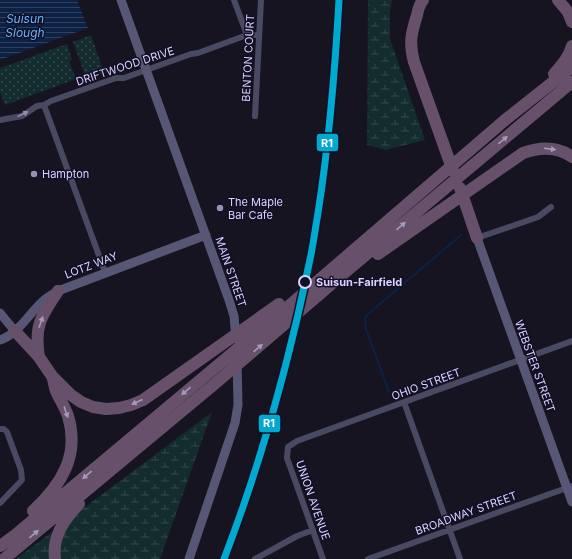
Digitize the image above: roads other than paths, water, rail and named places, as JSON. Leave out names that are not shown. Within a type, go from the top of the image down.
[{"type":"highway","points":[[423,0],[419,6],[413,26],[410,39],[411,49],[414,62],[477,238]]},
{"type":"highway","points":[[417,14],[430,0]]},
{"type":"highway","points":[[558,0],[568,12],[572,22]]},
{"type":"highway","points":[[530,99],[563,65],[572,46]]},
{"type":"highway","points":[[0,545],[14,536],[530,99],[572,67]]},
{"type":"highway","points":[[349,272],[572,82]]},
{"type":"highway","points":[[4,559],[93,484],[110,472],[317,296],[349,272],[523,153],[535,149],[547,148],[558,150],[572,157]]},
{"type":"highway","points":[[14,330],[39,357],[52,376],[71,395],[81,402],[93,407],[106,409],[119,408],[143,400],[288,298],[311,285]]},
{"type":"highway","points":[[39,357],[37,336],[40,321],[58,291]]},
{"type":"highway","points":[[0,545],[10,532],[53,491],[66,469],[70,456],[71,431],[68,417],[56,391],[52,376]]},
{"type":"highway","points":[[55,559],[54,546],[56,535],[61,525],[97,488],[110,472]]},
{"type":"main road","name":"MAIN STREET","points":[[121,0],[234,316],[237,350],[238,405],[235,423],[189,559]]},
{"type":"main road","name":"LOTZ WAY","points":[[0,340],[6,338],[43,301],[58,291],[206,235]]},
{"type":"main road","name":"WEBSTER STREET","points":[[477,238],[520,360],[570,487],[572,502]]},
{"type":"main road","points":[[0,313],[14,330]]},
{"type":"street","points":[[234,0],[247,35]]},
{"type":"street","name":"BENTON COURT","points":[[255,116],[262,0]]},
{"type":"street","name":"DRIFTWOOD DRIVE","points":[[0,120],[22,116],[37,106],[44,106],[51,101],[116,78],[124,78],[247,35],[259,35]]},
{"type":"street","points":[[44,106],[105,272]]},
{"type":"street","points":[[477,238],[538,217],[551,207]]},
{"type":"street","name":"OHIO STREET","points":[[288,447],[297,441],[572,341]]},
{"type":"street","points":[[404,402],[460,559]]},
{"type":"street","points":[[0,429],[4,429],[7,432],[22,480],[0,504]]},
{"type":"street","name":"UNION AVENUE","points":[[288,447],[287,458],[323,559]]},
{"type":"street","name":"BROADWAY STREET","points":[[368,559],[570,487]]},
{"type":"street","points":[[255,559],[297,536],[313,530]]},
{"type":"water","name":"Suisun Slough","points":[[0,0],[77,0],[88,28],[0,60]]},
{"type":"waterway","points":[[389,392],[366,329],[365,318],[461,235]]},
{"type":"place","name":"Hampton","points":[[34,174]]},
{"type":"place","name":"The Maple Bar Cafe","points":[[220,208]]},
{"type":"place","name":"Suisun-Fairfield","points":[[305,282]]}]
